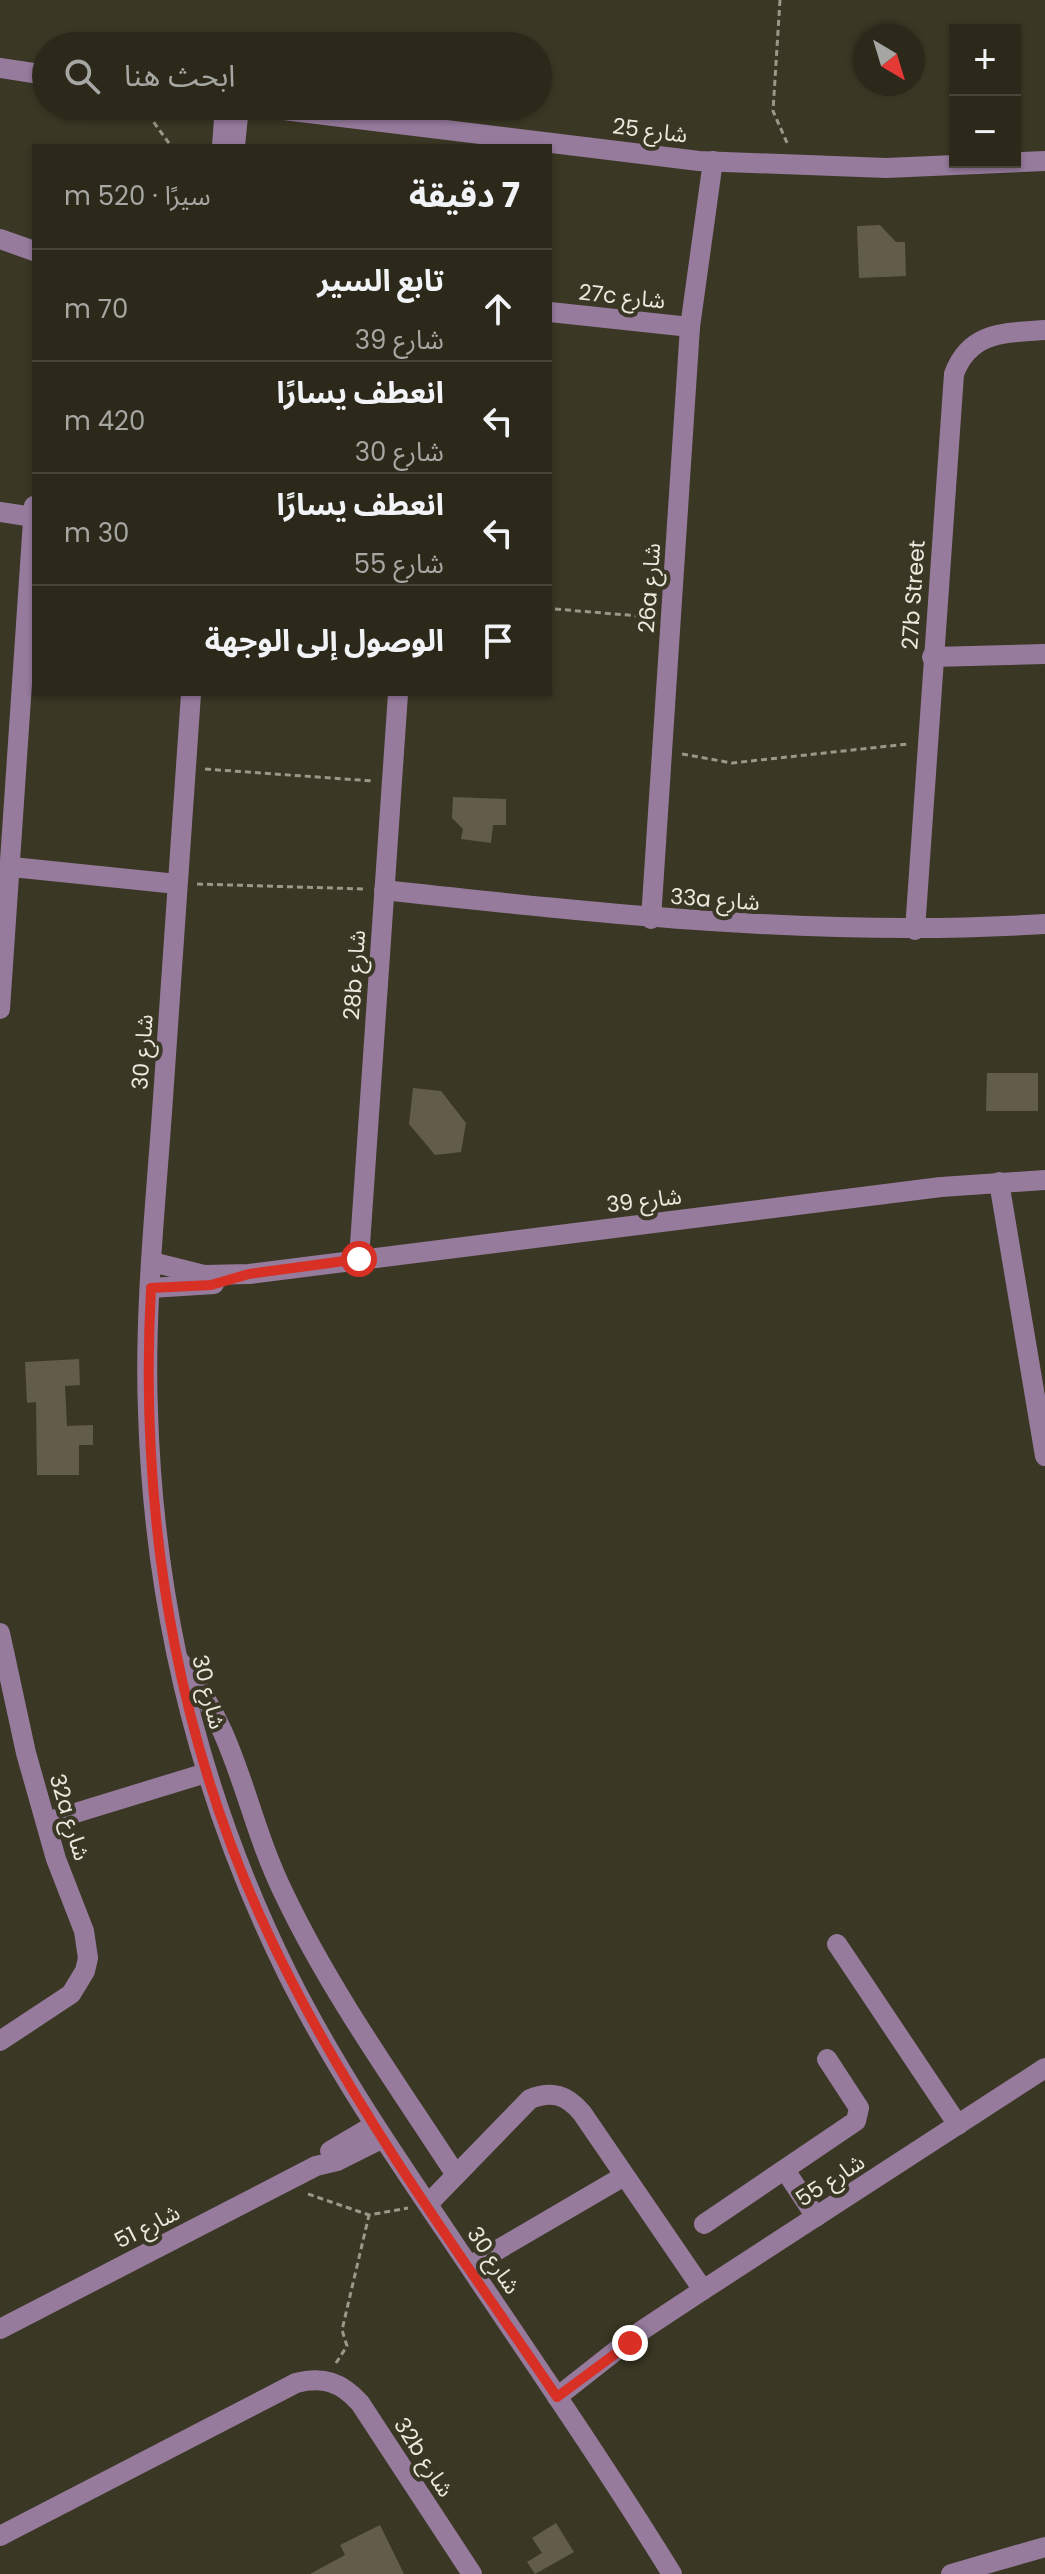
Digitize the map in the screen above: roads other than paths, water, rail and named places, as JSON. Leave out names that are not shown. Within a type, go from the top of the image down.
[{"type":"street","points":[[0,68],[32,73]]},
{"type":"street","points":[[222,144],[224,120]]},
{"type":"street","points":[[235,144],[238,120]]},
{"type":"street","name":"شارع 25","points":[[367,120],[706,161],[797,167],[886,168],[1045,161]]},
{"type":"street","name":"26a شارع","points":[[651,919],[690,327],[697,260],[704,238],[706,161]]},
{"type":"street","points":[[0,239],[32,250]]},
{"type":"street","name":"27c شارع","points":[[552,312],[690,327]]},
{"type":"street","name":"27b Street","points":[[915,930],[954,374],[959,361],[979,340],[992,334],[1045,330]]},
{"type":"street","points":[[0,512],[32,517]]},
{"type":"street","points":[[0,1009],[12,867],[32,534]]},
{"type":"street","points":[[932,657],[1045,654]]},
{"type":"street","name":"شارع 30","points":[[191,696],[148,1346],[150,1471],[175,1656],[206,1773],[272,1942],[317,2029],[379,2132],[672,2574]]},
{"type":"street","name":"28b شارع","points":[[359,1259],[398,696]]},
{"type":"street","points":[[12,867],[177,884]]},
{"type":"street","name":"33a شارع","points":[[384,890],[651,919],[768,927],[915,930],[1045,924]]},
{"type":"street","name":"شارع 39","points":[[152,1262],[204,1275],[249,1274],[999,1182],[1045,1180]]},
{"type":"street","points":[[999,1182],[1045,1450]]},
{"type":"street","name":"شارع 39","points":[[151,1288],[211,1285],[249,1274]]},
{"type":"street","name":"32a شارع","points":[[0,1633],[22,1739],[46,1822],[88,1944],[85,1971],[79,1984],[59,2003],[0,2041]]},
{"type":"street","points":[[175,1656],[200,1687],[220,1720],[236,1757],[263,1843],[305,1937],[456,2175]]},
{"type":"street","points":[[46,1822],[206,1773]]},
{"type":"street","points":[[837,1944],[958,2125]]},
{"type":"street","points":[[704,2224],[850,2126],[859,2115],[856,2101],[827,2059]]},
{"type":"street","name":"شارع 55","points":[[553,2391],[621,2340],[641,2331],[1045,2068]]},
{"type":"street","points":[[428,2204],[518,2109],[544,2093],[559,2094],[572,2102],[703,2290]]},
{"type":"street","name":"شارع 51","points":[[0,2329],[279,2184],[316,2166],[337,2161],[379,2132]]},
{"type":"street","points":[[785,2170],[816,2217]]},
{"type":"street","points":[[470,2266],[624,2176]]},
{"type":"street","name":"32b شارع","points":[[0,2536],[296,2383],[325,2379],[350,2392],[360,2403],[472,2574]]},
{"type":"street","points":[[951,2574],[1045,2547]]}]
